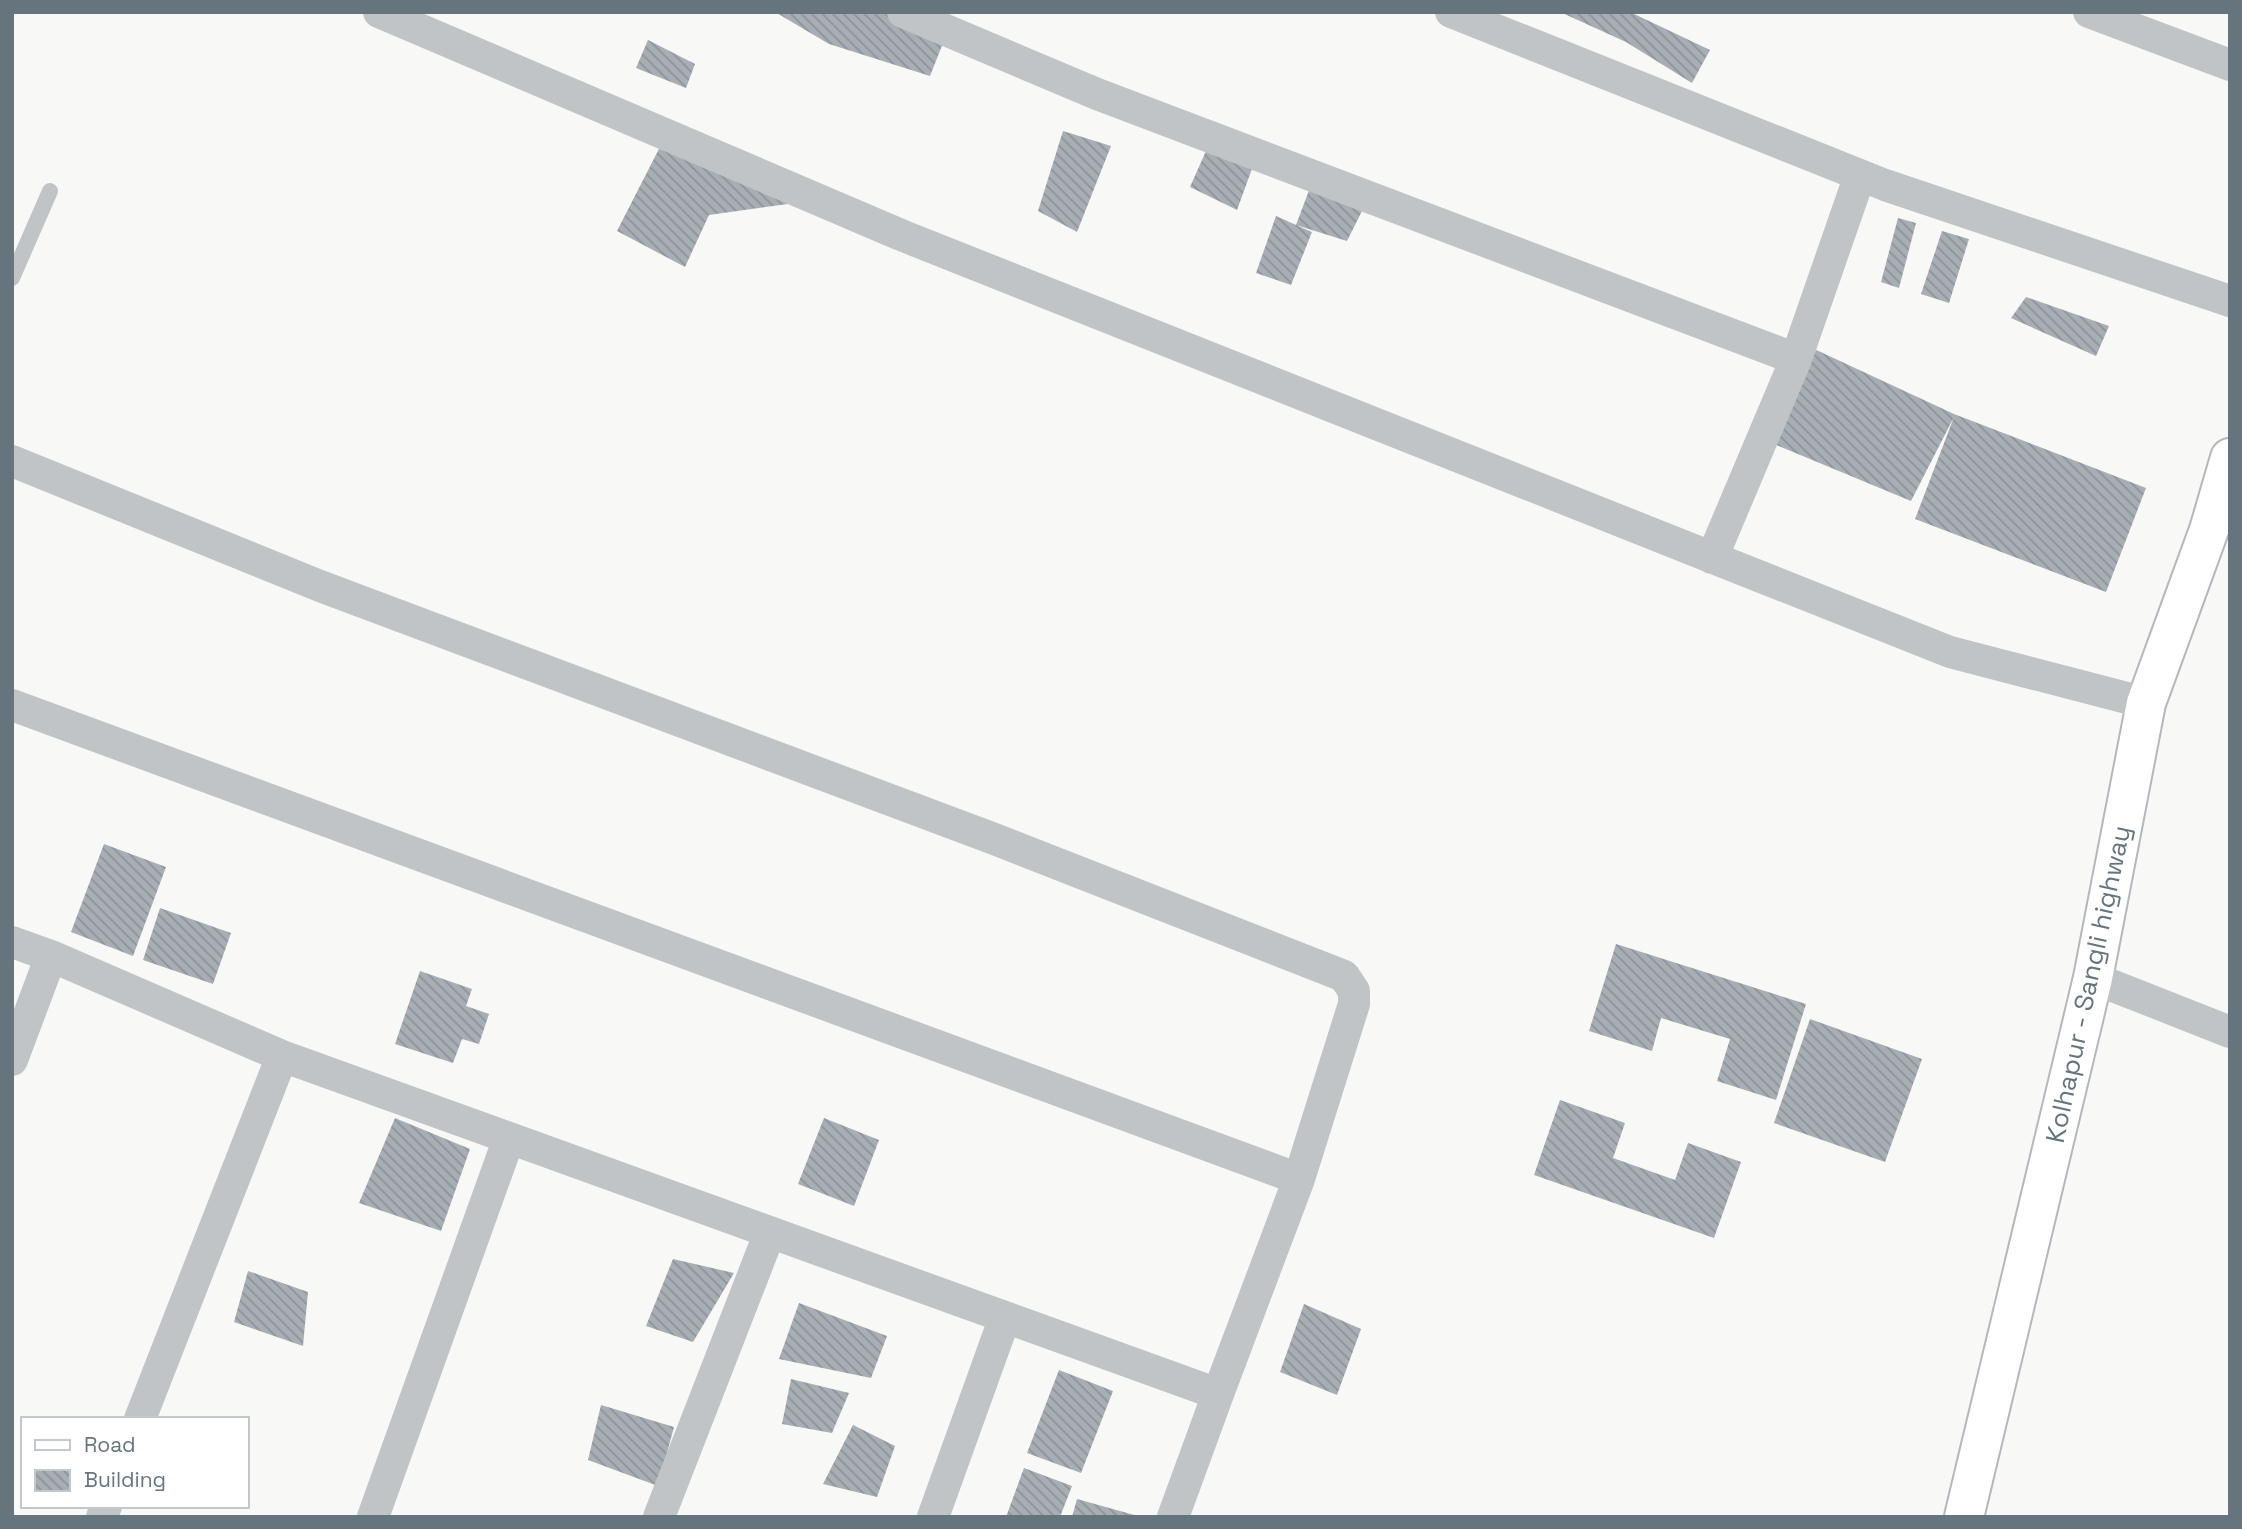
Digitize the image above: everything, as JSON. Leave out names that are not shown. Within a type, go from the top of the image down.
[{"type":"main road","name":"Kolhapur - Sangli highway","points":[[1964,1517],[2093,978],[2146,703],[2220,534],[2230,458]]},
{"type":"street","points":[[379,12],[901,235],[1950,652],[2146,703]]},
{"type":"street","points":[[903,12],[1097,94],[1796,359]]},
{"type":"street","points":[[1451,12],[1860,175],[2230,301]]},
{"type":"street","points":[[2089,12],[2230,65]]},
{"type":"street","points":[[1712,558],[1796,359],[1860,175]]},
{"type":"street","points":[[12,461],[320,586],[997,840],[1344,976],[1354,990],[1354,1004],[1299,1179],[1173,1517]]},
{"type":"street","points":[[12,705],[1299,1179]]},
{"type":"street","points":[[12,942],[51,956],[282,1056],[1218,1394]]},
{"type":"street","points":[[12,1060],[51,956]]},
{"type":"street","points":[[2093,978],[2230,1032]]},
{"type":"street","points":[[141,1417],[282,1056]]},
{"type":"street","points":[[373,1517],[509,1138]]},
{"type":"street","points":[[659,1517],[770,1232]]},
{"type":"street","points":[[933,1517],[1005,1317]]},
{"type":"lane","points":[[12,278],[50,191]]},
{"type":"building","points":[[775,12],[890,12],[945,38],[930,76],[829,44]]},
{"type":"building","points":[[1560,12],[1630,12],[1710,50],[1692,83],[1626,42]]},
{"type":"building","points":[[648,40],[695,64],[686,88],[636,68]]},
{"type":"building","points":[[1063,131],[1111,146],[1077,232],[1038,211]]},
{"type":"building","points":[[664,139],[795,203],[709,215],[685,267],[617,231]]},
{"type":"building","points":[[1206,151],[1257,155],[1237,210],[1190,187]]},
{"type":"building","points":[[1314,177],[1369,197],[1347,241],[1296,225]]},
{"type":"building","points":[[1276,216],[1312,232],[1291,285],[1256,273]]},
{"type":"building","points":[[1898,218],[1916,223],[1899,288],[1881,282]]},
{"type":"building","points":[[1942,231],[1969,239],[1949,303],[1921,294]]},
{"type":"building","points":[[2026,297],[2109,326],[2096,356],[2011,318]]},
{"type":"building","points":[[1812,348],[1954,414],[2146,488],[2106,592],[1915,519],[1954,417],[1911,501],[1762,439]]},
{"type":"building","points":[[104,844],[166,867],[133,956],[71,932]]},
{"type":"building","points":[[160,908],[231,933],[213,984],[143,960]]},
{"type":"building","points":[[1616,944],[1806,1004],[1776,1100],[1717,1081],[1730,1039],[1661,1018],[1652,1051],[1589,1031]]},
{"type":"building","points":[[420,971],[472,989],[466,1006],[489,1014],[479,1044],[462,1039],[453,1063],[395,1044]]},
{"type":"building","points":[[1810,1019],[1922,1059],[1885,1162],[1774,1123]]},
{"type":"building","points":[[1560,1100],[1625,1123],[1613,1158],[1675,1180],[1688,1143],[1741,1162],[1714,1238],[1534,1175]]},
{"type":"building","points":[[395,1118],[470,1149],[441,1231],[359,1203]]},
{"type":"building","points":[[824,1118],[879,1140],[854,1206],[798,1184]]},
{"type":"building","points":[[673,1259],[734,1273],[693,1342],[646,1326]]},
{"type":"building","points":[[248,1271],[308,1292],[303,1346],[234,1322]]},
{"type":"building","points":[[799,1303],[887,1336],[871,1378],[779,1359]]},
{"type":"building","points":[[1304,1304],[1361,1329],[1337,1395],[1280,1372]]},
{"type":"building","points":[[1059,1370],[1113,1391],[1081,1473],[1027,1453]]},
{"type":"building","points":[[791,1379],[849,1393],[832,1433],[782,1424]]},
{"type":"building","points":[[601,1405],[674,1427],[658,1486],[588,1460]]},
{"type":"building","points":[[853,1425],[895,1446],[877,1497],[823,1484]]},
{"type":"building","points":[[1024,1468],[1072,1486],[1060,1517],[1006,1517]]},
{"type":"building","points":[[1077,1499],[1138,1516],[1138,1517],[1072,1517]]}]
